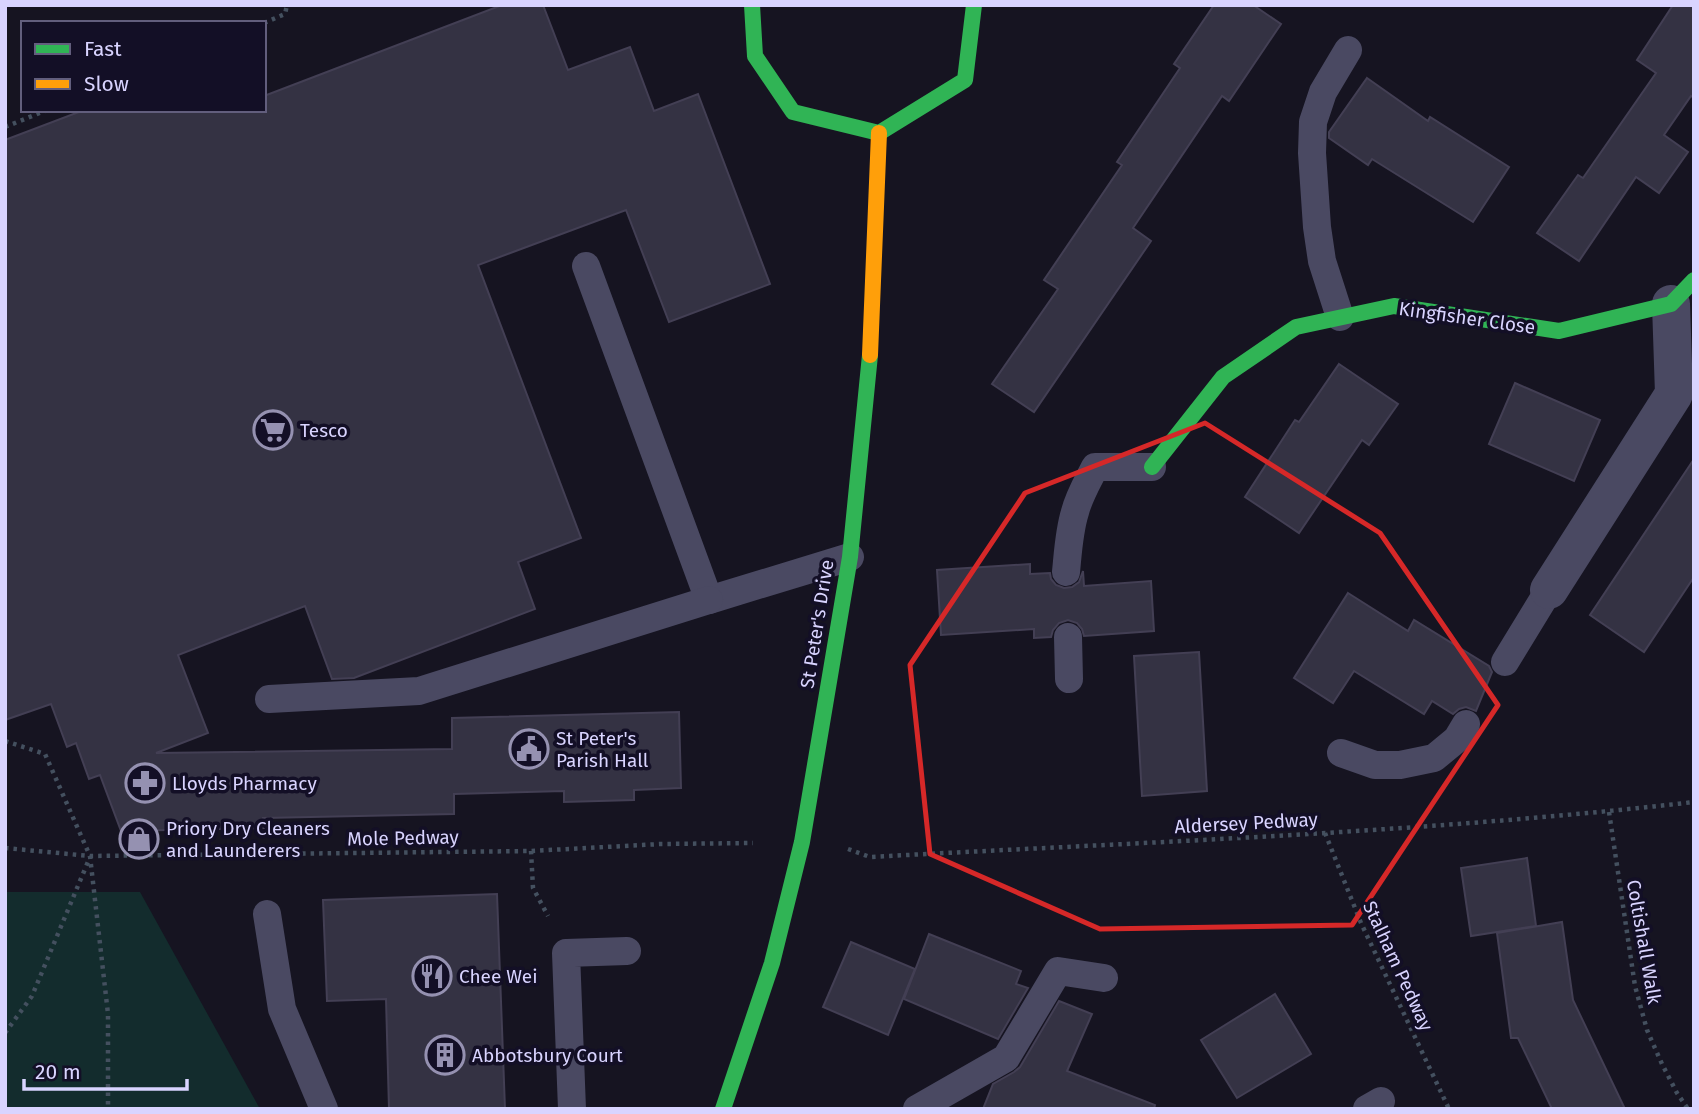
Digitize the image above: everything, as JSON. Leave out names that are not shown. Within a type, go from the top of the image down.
[{"type":"street","points":[[752,5],[755,56],[793,112],[879,133],[965,79],[974,5]]},
{"type":"street","name":"St Peter's Drive","points":[[726,1108],[772,963],[802,842],[850,557],[870,355],[879,133]]},
{"type":"street","name":"Kingfisher Close","points":[[1152,467],[1223,377],[1296,327],[1394,306],[1559,331],[1683,292],[1674,394],[1549,590]]},
{"type":"lane","points":[[1340,317],[1322,261],[1312,153],[1313,122],[1323,92],[1348,50]]},
{"type":"lane","points":[[586,266],[709,600]]},
{"type":"lane","points":[[1066,572],[1074,512],[1095,467],[1152,467]]},
{"type":"lane","points":[[269,699],[419,691],[850,557]]},
{"type":"lane","points":[[1505,662],[1549,590]]},
{"type":"lane","points":[[1068,637],[1069,679]]},
{"type":"lane","points":[[1341,753],[1375,765],[1400,765],[1434,758],[1457,739],[1466,724]]},
{"type":"lane","points":[[267,915],[282,1009],[324,1109]]},
{"type":"lane","points":[[572,1109],[566,953],[626,951]]},
{"type":"lane","points":[[917,1109],[1006,1058],[1058,971],[1104,978]]},
{"type":"path","points":[[266,22],[285,14],[287,5]]},
{"type":"path","points":[[5,127],[42,112]]},
{"type":"path","points":[[5,741],[45,754],[90,856],[108,1014],[108,1109]]},
{"type":"path","name":"Aldersey Pedway","points":[[802,842],[829,842],[870,857],[1325,833],[1609,812],[1694,802]]},
{"type":"path","name":"Coltishall Walk","points":[[1609,812],[1635,986],[1647,1030],[1677,1093],[1688,1109]]},
{"type":"path","name":"Stalham Pedway","points":[[1325,833],[1361,923],[1449,1109]]},
{"type":"path","name":"Mole Pedway","points":[[5,848],[90,856],[531,850],[661,844],[802,842]]},
{"type":"path","points":[[531,850],[533,888],[566,953]]},
{"type":"path","points":[[5,1033],[32,996],[90,856]]},
{"type":"highlighted area","points":[[1205,423],[1380,533],[1498,705],[1352,925],[1100,929],[930,854],[910,665],[1025,493]]},
{"type":"green space","points":[[5,892],[140,892],[260,1109],[5,1109]]},
{"type":"building","name":"Tesco","points":[[502,5],[543,5],[568,70],[630,47],[654,111],[698,94],[770,284],[669,322],[626,210],[478,265],[581,538],[518,562],[535,609],[354,678],[332,679],[305,606],[178,655],[208,733],[156,753],[452,749],[452,718],[679,712],[681,788],[634,790],[634,800],[564,802],[564,791],[454,794],[454,814],[263,818],[264,828],[121,831],[100,775],[89,779],[76,743],[67,747],[51,704],[5,720],[5,140],[79,112],[266,112],[266,95]]},
{"type":"building","points":[[1214,5],[1253,5],[1281,24],[1229,101],[1222,96],[1133,228],[1151,241],[1034,412],[992,384],[1058,289],[1044,280],[1122,165],[1117,162],[1180,68],[1174,64]]},
{"type":"building","points":[[1673,5],[1694,5],[1694,98],[1691,96],[1664,135],[1688,152],[1659,193],[1636,177],[1579,261],[1537,233],[1578,175],[1583,178],[1656,73],[1637,60]]},
{"type":"building","points":[[1367,78],[1428,121],[1430,117],[1509,167],[1473,222],[1372,159],[1368,165],[1329,138],[1329,132]]},
{"type":"building","points":[[1339,364],[1398,404],[1369,445],[1362,440],[1299,533],[1245,497],[1295,420],[1299,422]]},
{"type":"building","points":[[1515,383],[1600,420],[1574,481],[1489,444]]},
{"type":"building","points":[[1694,459],[1694,577],[1644,652],[1590,615]]},
{"type":"building","points":[[1030,564],[1030,574],[1050,573],[1056,585],[1064,588],[1079,582],[1083,571],[1084,586],[1151,581],[1154,631],[1084,636],[1077,623],[1068,620],[1059,623],[1051,637],[1034,638],[1034,629],[941,635],[937,570]]},
{"type":"building","points":[[1348,593],[1408,631],[1414,620],[1489,666],[1492,672],[1476,711],[1466,707],[1453,714],[1432,701],[1424,714],[1354,671],[1333,703],[1294,678]]},
{"type":"building","points":[[1199,652],[1207,791],[1142,796],[1134,656]]},
{"type":"building","points":[[1527,858],[1536,926],[1471,936],[1461,868]]},
{"type":"building","name":"Abbotsbury Court","points":[[497,894],[505,1109],[389,1109],[386,999],[327,1001],[323,900]]},
{"type":"building","points":[[1562,922],[1573,1000],[1625,1109],[1552,1109],[1518,1038],[1511,1038],[1497,933]]},
{"type":"building","points":[[929,934],[1021,971],[1016,984],[1028,988],[998,1039],[904,999]]},
{"type":"building","points":[[851,942],[915,969],[888,1035],[823,1007]]},
{"type":"building","points":[[1275,994],[1311,1054],[1237,1098],[1201,1040]]},
{"type":"building","points":[[1059,1001],[1092,1014],[1067,1071],[1155,1105],[1154,1109],[983,1109],[993,1084],[1020,1067]]},
{"type":"traffic: fast","points":[[752,5],[755,56],[793,112],[879,133],[965,80],[974,5]]},
{"type":"traffic: fast","points":[[1152,467],[1223,377],[1296,327],[1394,306],[1559,331],[1671,304],[1694,280]]},
{"type":"traffic: fast","points":[[723,1109],[772,963],[802,842],[850,557],[870,355]]},
{"type":"traffic: slow","points":[[870,355],[879,133]]},
{"type":"place","name":"Tesco","points":[[273,430]]},
{"type":"place","name":"St Peter's Parish Hall","points":[[529,749]]},
{"type":"place","name":"Lloyds Pharmacy","points":[[145,783]]},
{"type":"place","name":"Priory Dry Cleaners and Launderers","points":[[139,839]]},
{"type":"place","name":"Chee Wei","points":[[432,976]]},
{"type":"place","name":"Abbotsbury Court","points":[[445,1055]]}]
